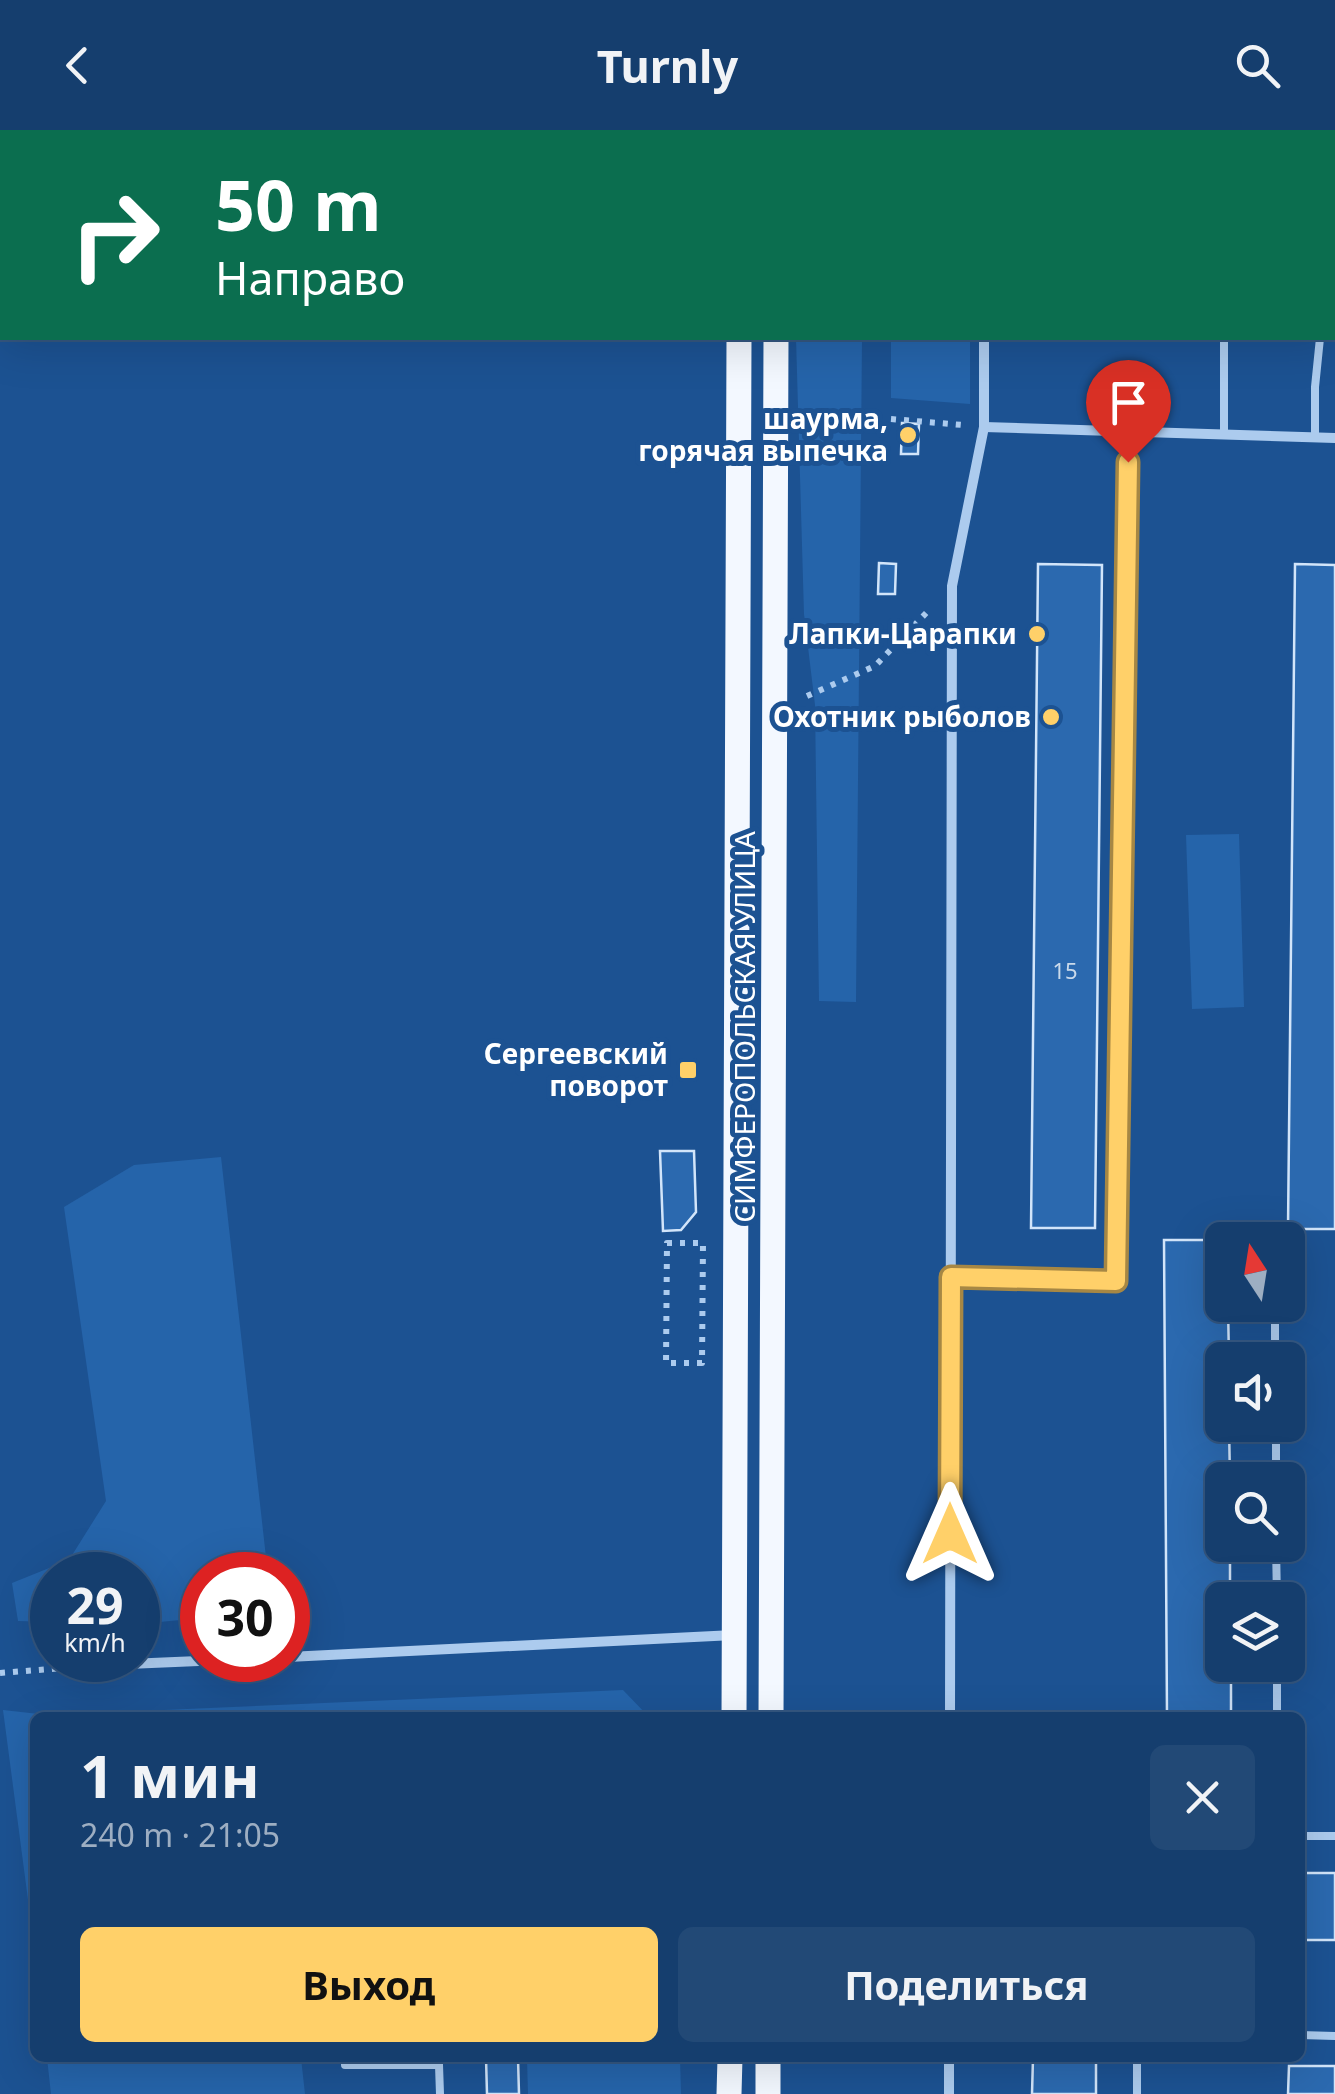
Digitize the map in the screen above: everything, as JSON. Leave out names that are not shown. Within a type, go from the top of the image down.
[{"type":"main road","name":"СИМФЕРОПОЛЬСКАЯ УЛИЦА","points":[[734,1712],[739,340]]},
{"type":"main road","name":"СИМФЕРОПОЛЬСКАЯ УЛИЦА","points":[[771,1712],[776,340]]},
{"type":"main road","points":[[729,2094],[730,2062]]},
{"type":"main road","points":[[768,2062],[768,2094]]},
{"type":"street","points":[[950,1712],[952,586],[984,426],[984,340]]},
{"type":"street","points":[[984,426],[1335,438]]},
{"type":"street","points":[[310,1656],[735,1635]]},
{"type":"street","points":[[948,2062],[949,2094]]},
{"type":"lane","points":[[1224,340],[1224,434]]},
{"type":"lane","points":[[1315,437],[1314,387],[1320,340]]},
{"type":"lane","points":[[951,1277],[1116,1281],[1128,431]]},
{"type":"lane","points":[[1277,1682],[1277,1712]]},
{"type":"lane","points":[[1305,1836],[1335,1836]]},
{"type":"lane","points":[[1305,2035],[1335,2036]]},
{"type":"lane","points":[[346,2062],[416,2062]]},
{"type":"lane","points":[[439,2062],[440,2094]]},
{"type":"lane","points":[[1137,2062],[1137,2094]]},
{"type":"path","points":[[891,419],[984,426]]},
{"type":"path","points":[[807,696],[875,666],[952,586]]},
{"type":"path","points":[[703,1243],[702,1363],[666,1363],[667,1244],[703,1243]]},
{"type":"path","points":[[0,1673],[30,1670]]},
{"type":"shaded area","points":[[796,340],[862,340],[856,1002],[819,1001],[815,705],[804,614]]},
{"type":"shaded area","points":[[891,340],[970,340],[970,404],[891,398]]},
{"type":"shaded area","points":[[1239,834],[1244,1007],[1192,1009],[1186,835]]},
{"type":"shaded area","points":[[221,1157],[265,1552],[180,1552],[180,1620],[160,1622],[160,1552],[74,1552],[106,1501],[64,1207],[134,1165]]},
{"type":"shaded area","points":[[30,1576],[30,1621],[18,1621],[12,1583]]},
{"type":"shaded area","points":[[623,1690],[644,1712],[117,1712]]},
{"type":"shaded area","points":[[3,1710],[30,1713],[30,1915]]},
{"type":"shaded area","points":[[47,2062],[301,2062],[305,2094],[51,2094]]},
{"type":"shaded area","points":[[527,2062],[680,2062],[681,2094],[528,2094]]},
{"type":"building","points":[[902,423],[919,424],[918,454],[901,454]]},
{"type":"building","points":[[879,563],[896,564],[895,594],[878,594]]},
{"type":"building","points":[[1038,564],[1102,565],[1095,1228],[1031,1228]]},
{"type":"building","points":[[1295,564],[1335,565],[1335,1229],[1305,1229],[1305,1222],[1288,1222]]},
{"type":"building","points":[[660,1151],[694,1151],[696,1212],[681,1230],[663,1231]]},
{"type":"building","points":[[1164,1240],[1205,1240],[1205,1322],[1228,1322],[1229,1342],[1205,1342],[1205,1442],[1229,1442],[1230,1462],[1205,1462],[1205,1562],[1230,1562],[1230,1582],[1205,1582],[1205,1682],[1231,1682],[1231,1712],[1167,1712]]},
{"type":"building","points":[[1305,1873],[1335,1873],[1335,1940],[1305,1940]]},
{"type":"building","points":[[486,2062],[518,2062],[519,2094],[487,2094]]},
{"type":"building","points":[[1033,2062],[1096,2062],[1096,2094],[1032,2094]]},
{"type":"building","points":[[1289,2066],[1335,2066],[1335,2094],[1288,2094]]},
{"type":"place","name":"шаурма, горячая выпечка","points":[[908,435]]},
{"type":"place","name":"Лапки-Царапки","points":[[1037,634]]},
{"type":"place","name":"Охотник рыболов","points":[[1051,717]]},
{"type":"place","name":"Сергеевский поворот","points":[[688,1070]]},
{"type":"route","points":[[950,1534],[951,1277],[1116,1281],[1128,462]]}]
